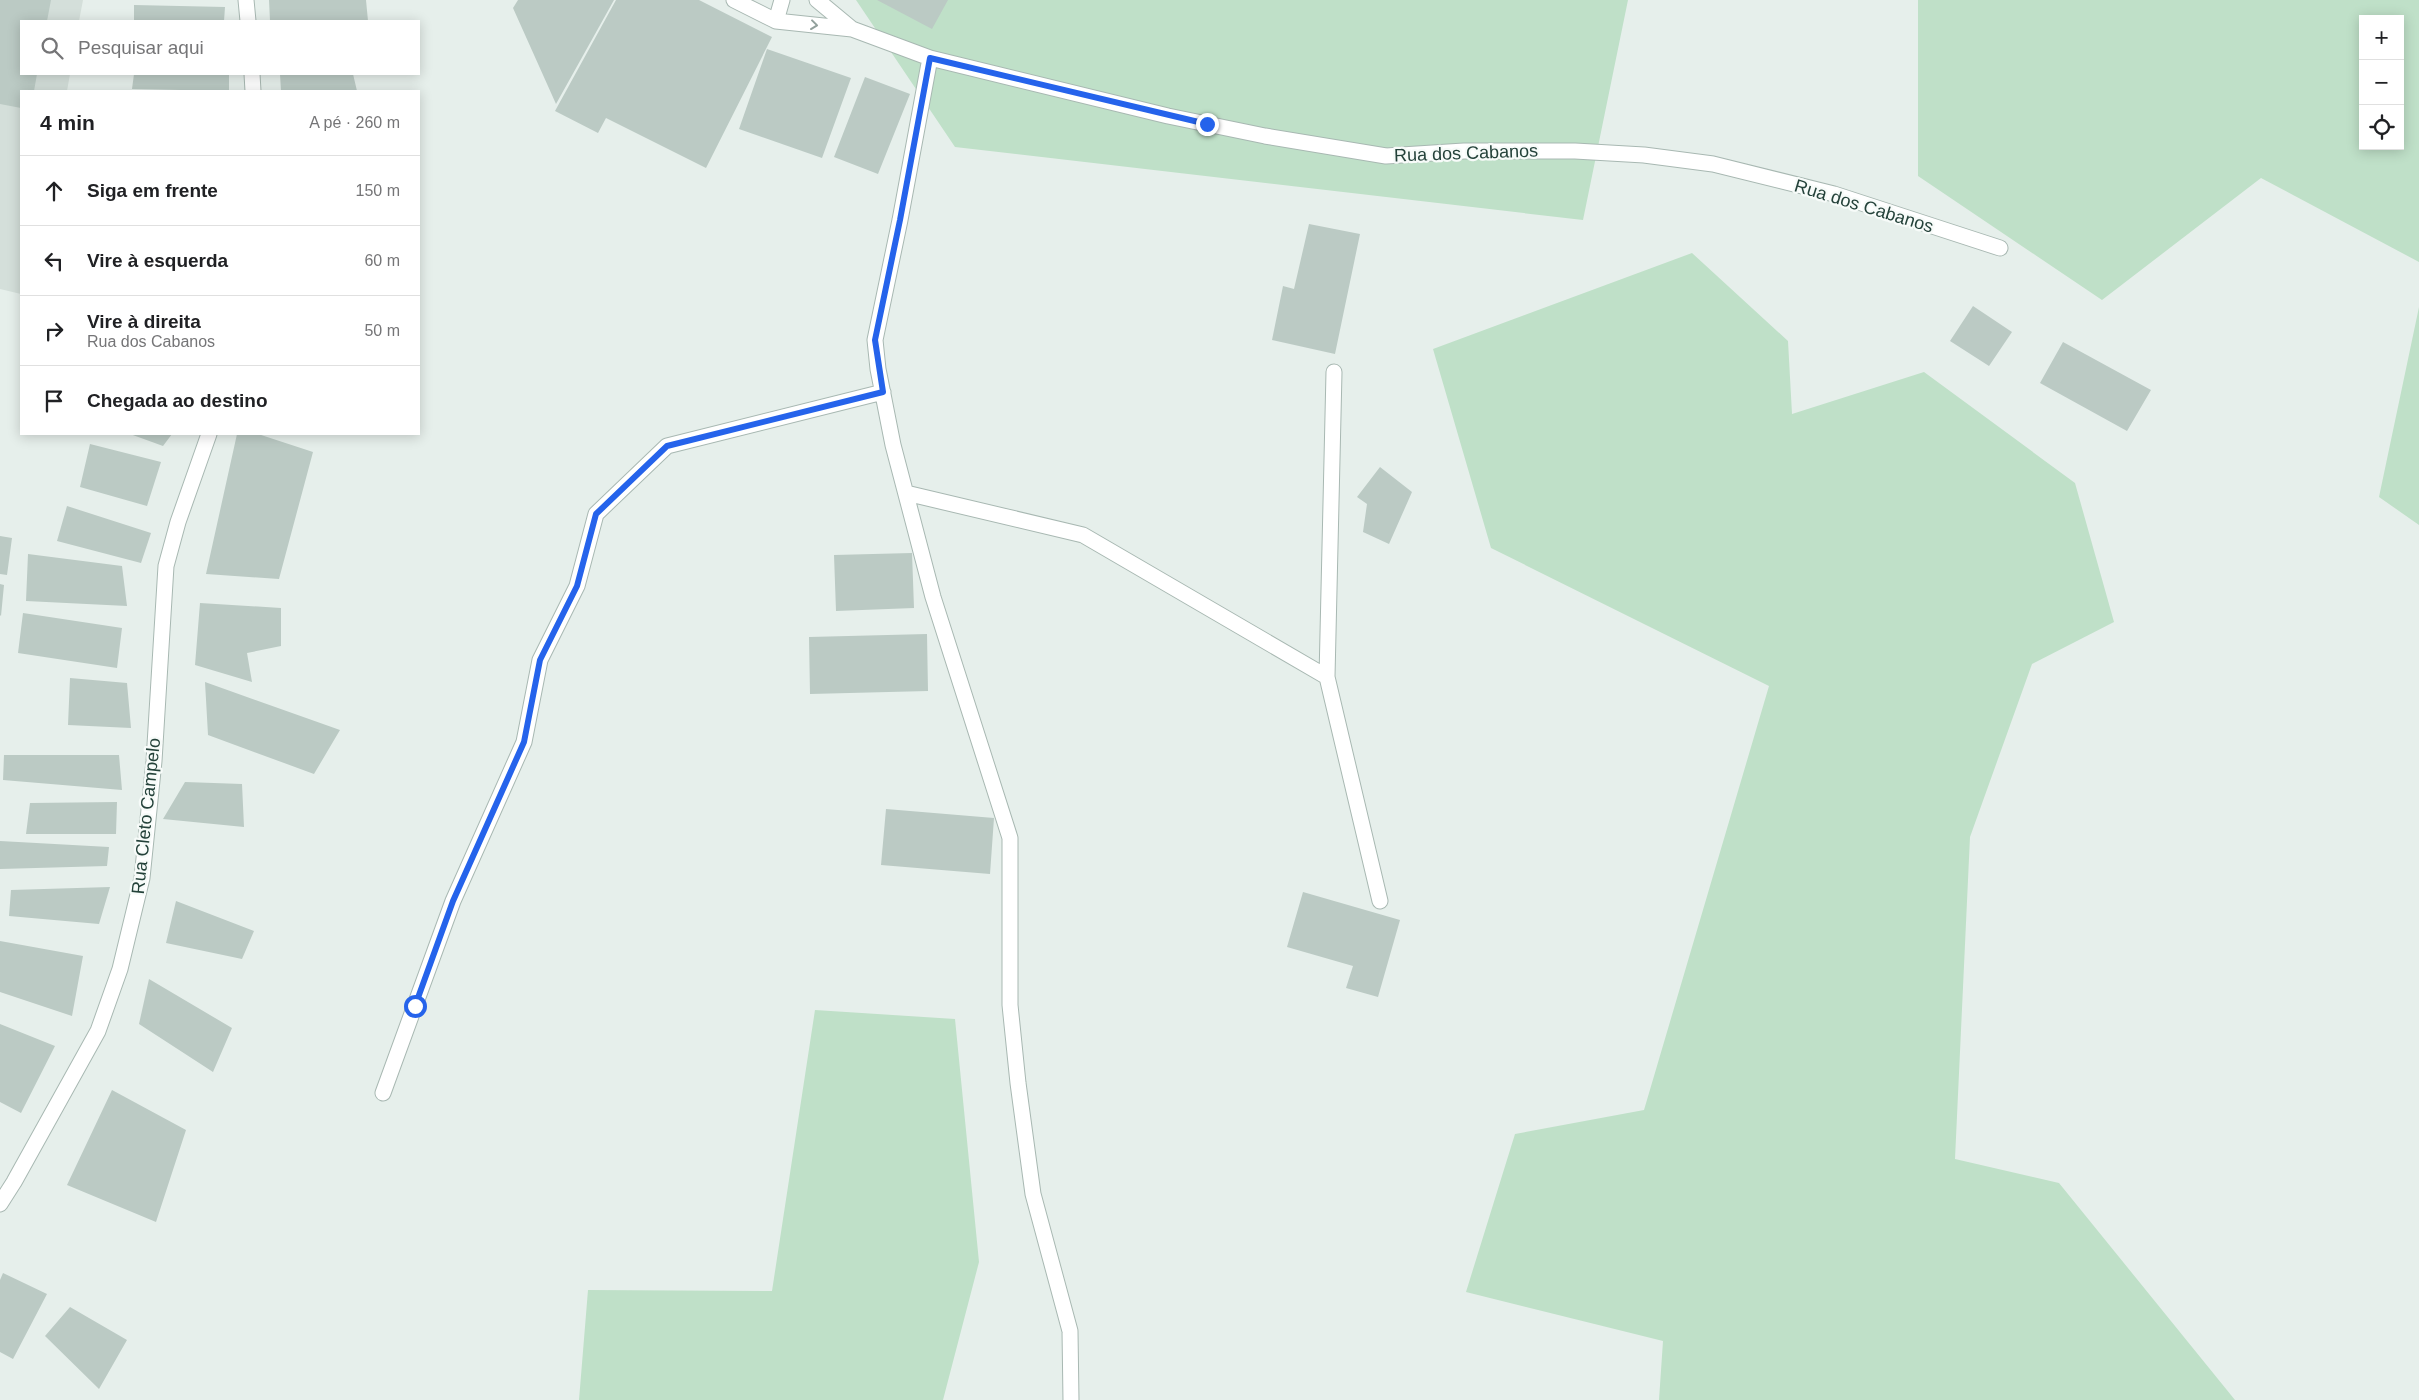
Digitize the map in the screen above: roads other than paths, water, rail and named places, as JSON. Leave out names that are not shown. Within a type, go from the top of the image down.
[{"type":"street","points":[[246,0],[248,20]]},
{"type":"street","points":[[734,0],[776,20],[852,29]]},
{"type":"street","points":[[776,20],[782,0]]},
{"type":"street","points":[[817,0],[852,29]]},
{"type":"street","name":"Rua dos Cabanos","points":[[852,29],[930,58],[1168,116],[1265,136],[1386,156],[1464,151],[1575,151],[1644,155],[1713,164],[1834,194],[2000,248]]},
{"type":"street","points":[[930,58],[900,220],[875,340],[893,445],[933,596],[1010,838],[1010,1005],[1018,1083],[1033,1194],[1070,1331],[1071,1400]]},
{"type":"street","points":[[252,75],[253,90]]},
{"type":"street","points":[[1334,372],[1327,677],[1380,901]]},
{"type":"street","points":[[383,1093],[453,901],[524,742],[540,660],[577,586],[596,514],[667,446],[883,392]]},
{"type":"street","name":"Rua Cleto Campelo","points":[[0,1204],[98,1031],[120,969],[142,878],[154,761],[166,566],[178,522],[209,435]]},
{"type":"street","points":[[906,493],[1083,535],[1327,677]]}]
